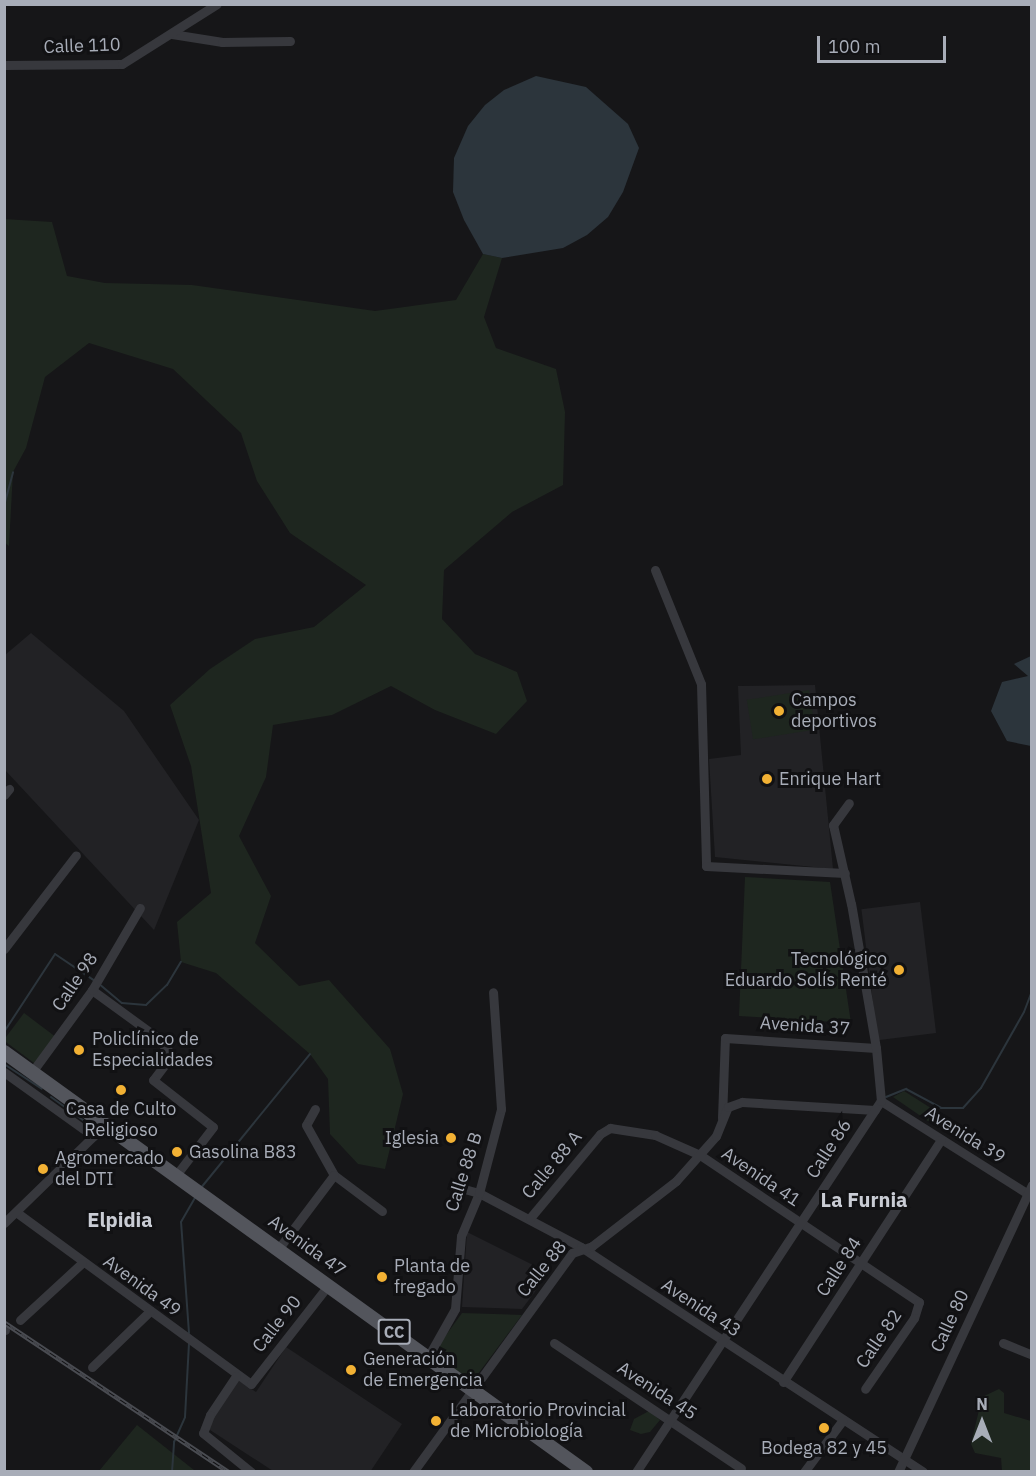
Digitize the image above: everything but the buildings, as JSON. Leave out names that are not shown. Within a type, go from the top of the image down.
[{"type":"main road","name":"Avenida 47","points":[[4,1052],[107,1123],[586,1472]]},
{"type":"street","name":"Calle 110","points":[[4,65],[122,64],[217,4]]},
{"type":"street","points":[[172,34],[222,42],[290,41]]},
{"type":"street","points":[[655,570],[701,684],[706,866],[845,873]]},
{"type":"street","points":[[849,803],[833,825],[845,873],[876,1048],[881,1101]]},
{"type":"street","points":[[4,949],[76,855]]},
{"type":"street","name":"Calle 98","points":[[32,1072],[92,990],[140,908]]},
{"type":"street","points":[[92,990],[155,1036],[172,1055],[153,1080],[213,1128],[177,1174]]},
{"type":"street","name":"Calle 88 B","points":[[428,1356],[455,1310],[461,1236],[479,1193],[501,1109],[493,992]]},
{"type":"street","name":"Avenida 37","points":[[732,1038],[876,1048]]},
{"type":"street","name":"Calle 88","points":[[722,1118],[723,1042],[732,1038]]},
{"type":"street","points":[[4,1072],[93,1136]]},
{"type":"street","name":"Calle 86","points":[[636,1472],[881,1101]]},
{"type":"street","name":"Avenida 39","points":[[881,1101],[941,1140],[1030,1192]]},
{"type":"street","name":"Calle 88","points":[[413,1472],[572,1253],[581,1247],[592,1246],[676,1181],[716,1136],[728,1107],[742,1102],[874,1110]]},
{"type":"street","points":[[315,1109],[306,1125],[334,1175],[382,1211]]},
{"type":"street","points":[[4,1223],[107,1123]]},
{"type":"street","name":"Avenida 41","points":[[600,1134],[610,1128],[630,1128],[700,1155],[917,1299],[920,1306]]},
{"type":"street","name":"Calle 88 A","points":[[530,1218],[600,1134]]},
{"type":"street","name":"Calle 84","points":[[783,1382],[941,1140]]},
{"type":"street","points":[[279,1248],[334,1175]]},
{"type":"street","name":"Avenida 43","points":[[453,1186],[479,1193],[581,1247],[923,1472]]},
{"type":"street","name":"Calle 80","points":[[898,1472],[1030,1192]]},
{"type":"street","name":"Avenida 49","points":[[16,1212],[236,1376],[251,1384]]},
{"type":"street","points":[[20,1320],[82,1263]]},
{"type":"street","name":"Calle 90","points":[[251,1384],[329,1284]]},
{"type":"street","name":"Calle 82","points":[[865,1389],[920,1306]]},
{"type":"street","points":[[92,1368],[150,1311]]},
{"type":"street","points":[[1003,1342],[1032,1355]]},
{"type":"street","name":"Avenida 45","points":[[554,1343],[741,1468]]},
{"type":"street","points":[[236,1376],[210,1414],[203,1434],[251,1472]]},
{"type":"street","points":[[804,1472],[843,1420]]},
{"type":"shaded area","points":[[536,76],[586,87],[628,124],[639,148],[623,192],[608,217],[587,235],[563,248],[502,258],[483,254],[464,220],[453,192],[454,158],[468,126],[485,105],[504,90]]},
{"type":"shaded area","points":[[4,219],[52,222],[67,276],[105,283],[192,285],[375,311],[456,300],[483,254],[502,258],[484,317],[496,348],[556,369],[565,412],[563,485],[512,512],[444,570],[442,619],[475,654],[517,672],[527,701],[496,734],[435,710],[391,686],[332,715],[273,725],[266,777],[239,836],[271,896],[255,943],[299,986],[329,980],[390,1049],[403,1094],[385,1169],[358,1164],[330,1134],[328,1079],[310,1054],[216,973],[181,962],[177,922],[211,893],[191,766],[170,705],[210,669],[255,639],[314,627],[366,585],[290,533],[257,481],[241,433],[173,369],[89,343],[45,377],[26,448],[13,472],[9,546],[5,543]]},
{"type":"shaded area","points":[[31,633],[124,711],[199,820],[154,930],[5,770],[5,655]]},
{"type":"shaded area","points":[[1032,656],[1031,746],[1007,741],[991,711],[1002,682],[1028,676],[1014,664]]},
{"type":"shaded area","name":"Enrique Hart","points":[[815,685],[833,869],[715,857],[709,759],[741,755],[738,686]]},
{"type":"shaded area","name":"Campos deportivos","points":[[809,690],[815,730],[753,739],[747,700]]},
{"type":"shaded area","points":[[745,877],[830,882],[851,1023],[739,1016]]},
{"type":"shaded area","name":"Tecnológico Eduardo Solís Renté","points":[[920,902],[936,1033],[878,1040],[861,909]]},
{"type":"shaded area","points":[[24,1013],[55,1036],[35,1064],[4,1041]]},
{"type":"shaded area","points":[[904,1091],[934,1110],[938,1128],[893,1097]]},
{"type":"shaded area","points":[[467,1232],[549,1273],[522,1309],[462,1307]]},
{"type":"shaded area","points":[[462,1313],[522,1315],[472,1382],[433,1353]]},
{"type":"shaded area","points":[[286,1347],[402,1424],[370,1472],[273,1471],[207,1428],[238,1380],[256,1392]]},
{"type":"shaded area","points":[[999,1389],[1004,1393],[1004,1413],[1031,1421],[1031,1471],[1002,1471],[1001,1458],[975,1453],[971,1444],[982,1397]]},
{"type":"shaded area","points":[[649,1411],[660,1420],[650,1432],[641,1434],[630,1430],[634,1419]]},
{"type":"shaded area","points":[[137,1425],[194,1470],[196,1471],[99,1471]]},
{"type":"waterway","points":[[4,506],[13,472]]},
{"type":"waterway","points":[[4,1032],[55,954],[95,981]]},
{"type":"waterway","points":[[98,983],[122,1003],[146,1005],[167,985],[181,962]]},
{"type":"waterway","points":[[886,1097],[906,1089],[941,1108],[963,1108],[981,1088],[1024,1012],[1032,991]]},
{"type":"waterway","points":[[200,1189],[310,1054]]},
{"type":"waterway","points":[[4,1064],[42,1089]]},
{"type":"waterway","points":[[51,1097],[94,1128]]},
{"type":"waterway","points":[[189,1333],[181,1222],[196,1196]]},
{"type":"waterway","points":[[172,1472],[174,1442],[185,1417],[189,1342]]},
{"type":"railway","points":[[4,1322],[229,1472]]},
{"type":"place","name":"Campos deportivos","points":[[779,711]]},
{"type":"place","name":"Enrique Hart","points":[[767,779]]},
{"type":"place","name":"Tecnológico Eduardo Solís Renté","points":[[899,970]]},
{"type":"place","name":"Policlínico de Especialidades","points":[[79,1050]]},
{"type":"place","name":"Casa de Culto Religioso","points":[[121,1090]]},
{"type":"place","name":"Iglesia","points":[[451,1138]]},
{"type":"place","name":"Gasolina B83","points":[[177,1152]]},
{"type":"place","name":"Agromercado del DTI","points":[[43,1169]]},
{"type":"place","name":"Planta de fregado","points":[[382,1277]]},
{"type":"place","name":"Generación de Emergencia","points":[[351,1370]]},
{"type":"place","name":"Laboratorio Provincial de Microbiología","points":[[436,1421]]},
{"type":"place","name":"Bodega 82 y 45","points":[[824,1428]]},
{"type":"district","name":"La Furnia","points":[[864,1199]]},
{"type":"district","name":"Elpidia","points":[[120,1219]]}]
